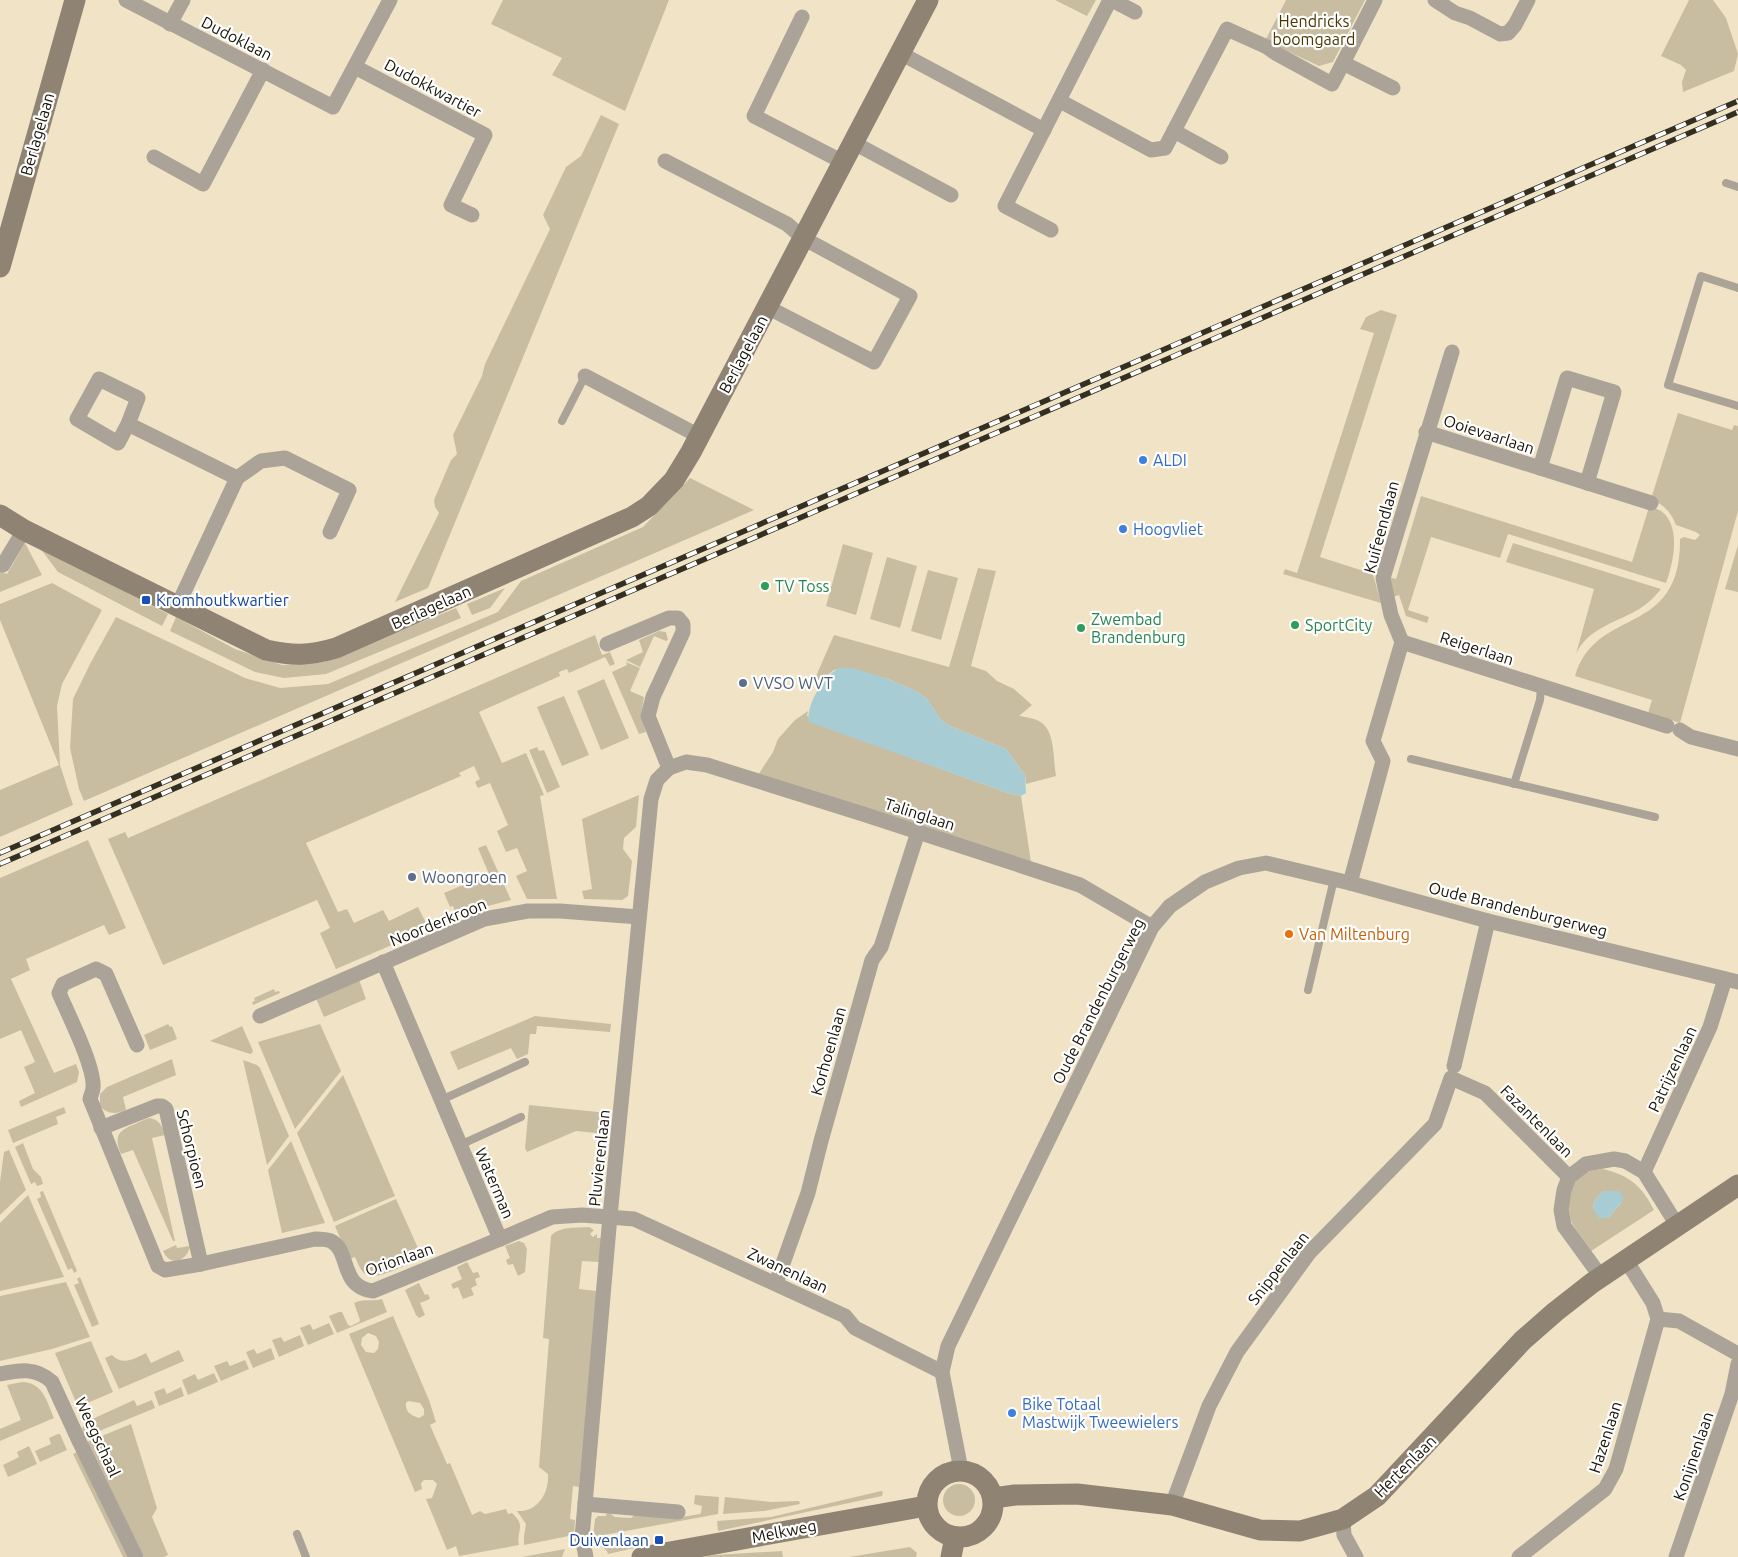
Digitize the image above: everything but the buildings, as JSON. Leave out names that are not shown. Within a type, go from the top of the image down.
[{"type":"street","name":"Berlagelaan","points":[[0,267],[75,0]]},
{"type":"street","name":"Dudoklaan","points":[[126,0],[333,107],[355,67]]},
{"type":"street","points":[[170,24],[183,0]]},
{"type":"street","points":[[355,67],[390,0]]},
{"type":"street","name":"Berlagelaan","points":[[0,515],[24,530],[266,650],[290,655],[314,654],[336,648],[632,517],[649,506],[674,480],[768,307],[928,0]]},
{"type":"street","points":[[1051,230],[1005,206],[1111,0],[1135,12]]},
{"type":"street","points":[[1060,101],[1151,150],[1165,148],[1228,29],[1267,47],[1332,84],[1375,0]]},
{"type":"street","points":[[1435,0],[1455,13],[1470,18],[1500,34],[1508,33],[1512,29],[1528,0]]},
{"type":"street","points":[[802,17],[754,116],[843,162]]},
{"type":"street","points":[[900,53],[1044,130]]},
{"type":"street","points":[[1343,63],[1393,88]]},
{"type":"street","name":"Dudokkwartier","points":[[355,67],[485,135],[451,205],[472,216]]},
{"type":"street","points":[[154,158],[203,184],[262,70]]},
{"type":"street","points":[[1174,131],[1221,157]]},
{"type":"street","points":[[854,143],[951,195]]},
{"type":"street","points":[[665,161],[787,224],[803,238]]},
{"type":"street","name":"Berlagelaan","points":[[768,307],[874,362],[910,296],[803,238]]},
{"type":"street","name":"Kuifeendlaan","points":[[1402,642],[1391,615],[1383,578],[1426,432],[1452,352]]},
{"type":"street","points":[[585,376],[699,436]]},
{"type":"street","name":"Ooievaarlaan","points":[[1540,468],[1568,378],[1614,392],[1587,483]]},
{"type":"street","points":[[128,424],[237,478]]},
{"type":"street","name":"Ooievaarlaan","points":[[1426,432],[1651,503]]},
{"type":"street","points":[[177,607],[237,478],[261,461],[285,458],[349,490],[330,532]]},
{"type":"street","points":[[0,563],[2,565],[24,530]]},
{"type":"street","points":[[607,644],[670,618],[678,618],[683,624],[683,632],[653,697],[648,716],[669,768]]},
{"type":"street","points":[[1350,883],[1383,761],[1373,741],[1402,642]]},
{"type":"street","name":"Reigerlaan","points":[[1402,642],[1674,728],[1691,737],[1738,748]]},
{"type":"street","name":"Talinglaan","points":[[669,768],[686,762],[707,766],[1080,885],[1152,927]]},
{"type":"street","name":"Pluvierenlaan","points":[[586,1557],[582,1537],[610,1216],[651,799],[657,780],[669,768]]},
{"type":"street","name":"Korhoenlaan","points":[[776,1283],[808,1193],[872,960],[881,947],[918,832]]},
{"type":"street","name":"Oude Brandenburgerweg","points":[[961,1470],[942,1372],[948,1346],[1152,927],[1170,906],[1205,882],[1239,868],[1266,863],[1350,883],[1488,921],[1732,981]]},
{"type":"street","name":"Noorderkroon","points":[[260,1016],[484,919],[523,912],[560,912],[639,917]]},
{"type":"street","name":"Snippenlaan","points":[[1172,1505],[1209,1406],[1237,1352],[1309,1253],[1435,1124],[1452,1072],[1488,921]]},
{"type":"street","name":"Waterman","points":[[383,962],[500,1239],[552,1217],[610,1216]]},
{"type":"street","points":[[137,1045],[106,974],[96,969],[63,984],[59,993],[84,1050],[93,1079],[90,1099],[158,1266],[165,1270],[201,1264]]},
{"type":"street","name":"Patrijzenlaan","points":[[1644,1172],[1732,981]]},
{"type":"street","name":"Fazantenlaan","points":[[1452,1072],[1485,1094],[1569,1177]]},
{"type":"street","name":"Schorpioen","points":[[102,1128],[157,1106],[166,1108],[201,1264]]},
{"type":"street","points":[[1601,1277],[1564,1226],[1561,1210],[1564,1190],[1569,1177],[1586,1164],[1614,1159],[1625,1161],[1644,1172],[1676,1225]]},
{"type":"street","name":"Hertenlaan","points":[[993,1498],[1015,1495],[1077,1494],[1172,1505],[1260,1530],[1300,1532],[1343,1518],[1377,1496],[1523,1340],[1555,1312],[1601,1277],[1738,1185]]},
{"type":"street","name":"Zwanenlaan","points":[[610,1216],[634,1219],[776,1283],[846,1316],[855,1328],[942,1372]]},
{"type":"street","name":"Orionlaan","points":[[201,1264],[315,1239],[326,1240],[334,1242],[355,1285],[364,1290],[372,1291],[500,1239]]},
{"type":"street","points":[[1626,1260],[1653,1304],[1658,1319],[1679,1321],[1738,1354]]},
{"type":"street","name":"Hazenlaan","points":[[1519,1557],[1605,1489],[1616,1469],[1658,1319]]},
{"type":"street","name":"Konijnenlaan","points":[[1676,1557],[1732,1394],[1738,1364]]},
{"type":"street","name":"Weegschaal","points":[[0,1374],[31,1370],[46,1376],[52,1382],[136,1557]]},
{"type":"street","points":[[961,1470],[972,1472],[982,1478],[989,1487],[993,1498],[990,1518],[984,1527],[953,1547],[928,1517],[926,1506],[927,1494],[932,1484],[945,1474],[961,1470]]},
{"type":"street","points":[[585,1504],[678,1512]]},
{"type":"street","name":"Melkweg","points":[[642,1557],[926,1506]]},
{"type":"street","points":[[1343,1518],[1344,1535],[1356,1557]]},
{"type":"lane","points":[[1726,183],[1738,187]]},
{"type":"lane","points":[[1738,288],[1701,276],[1668,385],[1738,406]]},
{"type":"lane","points":[[562,421],[585,376]]},
{"type":"lane","points":[[1514,784],[1540,700],[1541,687]]},
{"type":"lane","points":[[1411,759],[1655,817]]},
{"type":"lane","points":[[1308,990],[1334,879]]},
{"type":"lane","points":[[441,1100],[525,1062]]},
{"type":"lane","name":"Waterman","points":[[460,1146],[521,1117]]},
{"type":"lane","points":[[296,1534],[306,1557]]},
{"type":"green space","points":[[503,0],[669,0],[625,111],[552,75],[562,58],[491,24]]},
{"type":"green space","points":[[1055,0],[1096,0],[1087,16]]},
{"type":"green space","name":"Hendricks boomgaard","points":[[1286,0],[1365,0],[1333,62],[1319,66],[1265,41]]},
{"type":"green space","points":[[1689,0],[1713,0],[1726,18],[1738,54],[1734,71],[1683,92],[1682,82],[1686,70],[1681,65],[1661,56]]},
{"type":"green space","points":[[601,115],[619,124],[428,588],[395,602],[439,513],[435,507],[434,500],[451,460],[457,454],[453,435],[550,229],[543,215],[566,167],[581,156]]},
{"type":"green space","points":[[1381,310],[1397,315],[1320,557],[1373,574],[1381,603],[1283,574],[1285,569],[1297,573],[1374,333],[1360,329],[1366,317]]},
{"type":"green space","points":[[1678,413],[1732,430],[1734,425],[1738,426],[1738,511],[1680,723],[1648,713],[1652,700],[1575,676],[1586,654],[1600,639],[1653,608],[1667,593],[1677,571],[1680,539],[1684,537],[1695,540],[1700,535],[1676,525],[1666,509],[1651,499]]},
{"type":"green space","points":[[690,478],[754,510],[84,801],[79,789],[70,748],[73,699],[116,617],[245,678],[280,688],[328,684],[498,612],[521,581],[643,527]]},
{"type":"green space","points":[[1421,496],[1632,562],[1649,507],[1657,509],[1668,518],[1674,535],[1673,556],[1666,583],[1508,534],[1500,558],[1431,537],[1408,610],[1429,617],[1427,623],[1406,616],[1399,595],[1393,597],[1389,577],[1396,579]]},
{"type":"green space","points":[[25,543],[42,575],[0,592],[0,571],[7,574]]},
{"type":"green space","points":[[1513,543],[1661,589],[1649,602],[1638,610],[1594,633],[1576,654],[1594,589],[1506,562]]},
{"type":"green space","points":[[843,544],[873,553],[856,615],[826,606]]},
{"type":"green space","points":[[1738,545],[1738,592],[1725,589]]},
{"type":"green space","points":[[40,548],[168,614],[162,626],[58,572]]},
{"type":"green space","points":[[887,557],[917,566],[900,628],[870,619]]},
{"type":"green space","points":[[978,568],[996,571],[971,666],[986,671],[997,681],[1014,689],[1032,705],[1019,716],[1039,721],[1048,731],[1053,746],[1056,776],[1026,784],[1025,775],[1006,749],[950,726],[941,720],[927,699],[918,692],[888,679],[847,668],[834,670],[820,688],[813,683],[834,635],[949,667]]},
{"type":"green space","points":[[928,570],[958,578],[941,640],[911,631]]},
{"type":"green space","points":[[52,583],[102,610],[62,684],[57,706],[60,765],[73,805],[0,837],[0,790],[59,765],[0,620],[0,604]]},
{"type":"green space","points":[[505,588],[490,608],[472,615],[467,604]]},
{"type":"green space","points":[[456,608],[461,618],[326,674],[284,678],[255,672],[170,631],[176,617],[235,649],[282,665],[324,662]]},
{"type":"green space","points":[[659,631],[666,632],[668,640],[666,641],[654,636],[640,667],[626,660],[643,652],[639,640]]},
{"type":"green space","points":[[595,635],[602,655],[610,652],[615,664],[610,666],[605,657],[569,673],[567,669],[559,672],[560,676],[479,712],[502,763],[526,753],[544,795],[540,796],[557,899],[527,899],[516,876],[527,871],[517,848],[506,852],[497,831],[508,825],[490,783],[478,788],[475,782],[480,779],[474,766],[459,773],[461,776],[306,843],[338,912],[347,909],[354,923],[383,910],[389,921],[418,907],[429,929],[336,969],[320,933],[330,928],[317,900],[163,965],[108,839],[125,832],[128,838]]},
{"type":"green space","points":[[626,662],[640,668],[630,691],[644,697],[641,715],[646,732],[639,734],[612,672],[627,665]]},
{"type":"green space","points":[[604,679],[629,738],[601,750],[577,691]]},
{"type":"green space","points":[[564,696],[589,755],[562,766],[537,707]]},
{"type":"green space","points":[[808,711],[807,716],[930,765],[1021,796],[1031,862],[758,775],[773,752],[778,739],[795,720]]},
{"type":"green space","points":[[537,747],[539,751],[544,750],[560,787],[547,793],[529,750]]},
{"type":"green space","points":[[639,795],[636,827],[624,838],[623,849],[632,861],[628,896],[622,900],[584,899],[582,891],[592,889],[582,819]]},
{"type":"green space","points":[[88,840],[126,928],[109,935],[104,925],[26,959],[30,970],[11,979],[54,1073],[76,1064],[79,1072],[77,1082],[21,1107],[19,1101],[35,1093],[24,1067],[35,1062],[21,1030],[0,1039],[0,878]]},
{"type":"green space","points":[[486,845],[511,900],[480,908],[457,917],[453,906],[450,907],[444,893],[489,874],[478,848]]},
{"type":"green space","points":[[358,977],[366,999],[324,1017],[315,996]]},
{"type":"green space","points":[[274,989],[275,992],[279,991],[280,993],[253,1005],[254,998]]},
{"type":"green space","points":[[535,1016],[611,1024],[610,1032],[537,1026],[536,1034],[530,1034],[528,1054],[517,1059],[511,1048],[458,1070],[450,1052]]},
{"type":"green space","points":[[168,1024],[170,1027],[172,1026],[177,1039],[150,1050],[144,1035]]},
{"type":"green space","points":[[320,1024],[341,1071],[295,1129],[258,1042]]},
{"type":"green space","points":[[242,1026],[253,1051],[250,1054],[210,1041]]},
{"type":"green space","points":[[172,1059],[176,1075],[123,1097],[126,1110],[112,1113],[100,1106],[100,1094],[107,1087]]},
{"type":"green space","points":[[243,1060],[260,1068],[289,1136],[267,1165]]},
{"type":"green space","points":[[343,1075],[395,1196],[334,1222],[297,1133]]},
{"type":"green space","points":[[529,1105],[608,1113],[606,1134],[576,1131],[527,1152],[525,1148]]},
{"type":"green space","points":[[64,1107],[66,1113],[56,1117],[58,1124],[13,1143],[8,1130]]},
{"type":"green space","points":[[150,1118],[160,1124],[165,1135],[152,1138],[175,1241],[173,1241],[133,1150],[121,1154],[118,1143],[119,1135],[124,1129]]},
{"type":"green space","points":[[291,1141],[325,1223],[282,1233],[268,1170]]},
{"type":"green space","points":[[23,1143],[33,1169],[41,1177],[43,1184],[37,1186],[35,1182],[31,1184],[15,1147]]},
{"type":"green space","points":[[9,1150],[26,1190],[0,1215],[0,1182],[4,1152]]},
{"type":"green space","points":[[1603,1169],[1628,1178],[1644,1194],[1654,1210],[1591,1251],[1569,1217],[1568,1205],[1572,1187],[1579,1177],[1588,1172]],"holes":[[[1604,1191],[1618,1191],[1621,1203],[1608,1218],[1593,1209],[1595,1200]]]},
{"type":"green space","points":[[43,1191],[77,1271],[74,1273],[72,1268],[68,1270],[37,1199],[41,1197],[40,1192]]},
{"type":"green space","points":[[28,1195],[64,1277],[0,1291],[0,1223]]},
{"type":"green space","points":[[396,1199],[422,1257],[385,1274],[370,1276],[365,1274],[360,1268],[355,1257],[349,1259],[335,1226]]},
{"type":"green space","points":[[589,1227],[594,1230],[590,1234],[593,1237],[597,1234],[597,1238],[602,1238],[600,1262],[582,1261],[579,1289],[597,1291],[579,1487],[573,1486],[570,1519],[575,1520],[574,1535],[524,1545],[526,1524],[517,1511],[536,1505],[547,1488],[548,1481],[548,1474],[539,1467],[549,1339],[543,1338],[551,1236],[563,1229]]},
{"type":"green space","points":[[519,1241],[524,1243],[527,1249],[525,1272],[518,1276],[513,1264],[508,1265],[506,1260],[510,1258],[505,1246]]},
{"type":"green space","points":[[176,1245],[177,1248],[190,1246],[186,1256],[174,1261],[166,1256],[163,1251]]},
{"type":"green space","points":[[467,1262],[473,1273],[478,1272],[480,1277],[475,1279],[477,1285],[471,1288],[474,1295],[463,1299],[458,1287],[453,1289],[451,1284],[462,1279],[457,1267]]},
{"type":"green space","points":[[80,1277],[99,1324],[92,1327],[74,1285],[79,1283],[77,1279]]},
{"type":"green space","points":[[66,1282],[90,1337],[52,1349],[0,1361],[0,1296]]},
{"type":"green space","points":[[419,1283],[425,1295],[428,1294],[430,1299],[420,1303],[425,1315],[419,1318],[405,1290]]},
{"type":"green space","points":[[382,1299],[387,1312],[337,1333],[329,1316],[342,1312],[348,1325],[351,1326],[360,1320],[354,1303]]},
{"type":"green space","points":[[393,1316],[429,1400],[436,1422],[430,1425],[447,1464],[450,1463],[472,1515],[480,1511],[485,1514],[506,1509],[508,1514],[512,1513],[519,1522],[519,1545],[459,1556],[456,1546],[447,1550],[426,1499],[432,1498],[437,1484],[433,1480],[424,1480],[421,1483],[422,1489],[415,1492],[349,1334]],"holes":[[[368,1333],[376,1336],[379,1342],[378,1349],[374,1353],[366,1352],[361,1345],[362,1338]],[[408,1401],[420,1403],[424,1409],[424,1415],[419,1418],[409,1413],[406,1409]]]},
{"type":"green space","points":[[329,1323],[334,1334],[308,1345],[300,1328],[310,1324],[313,1330]]},
{"type":"green space","points":[[300,1335],[304,1346],[279,1357],[272,1340],[281,1337],[284,1342]]},
{"type":"green space","points":[[91,1341],[113,1392],[78,1407],[55,1353]]},
{"type":"green space","points":[[271,1348],[275,1359],[253,1368],[246,1352],[254,1349],[257,1354]]},
{"type":"green space","points":[[179,1350],[184,1361],[119,1389],[105,1358],[112,1355],[124,1361],[146,1353],[151,1363]]},
{"type":"green space","points":[[245,1360],[249,1369],[221,1381],[214,1366],[227,1361],[230,1366]]},
{"type":"green space","points":[[214,1373],[218,1382],[188,1395],[182,1380],[195,1374],[198,1380]]},
{"type":"green space","points":[[22,1382],[35,1385],[40,1389],[54,1418],[0,1441],[0,1429],[21,1420],[7,1385]]},
{"type":"green space","points":[[181,1387],[184,1396],[159,1406],[154,1392],[164,1388],[167,1394]]},
{"type":"green space","points":[[134,1400],[137,1406],[152,1400],[155,1408],[85,1437],[82,1428],[88,1421]]},
{"type":"green space","points":[[131,1424],[157,1508],[152,1517],[168,1555],[164,1557],[144,1557],[87,1442]]},
{"type":"green space","points":[[60,1434],[67,1450],[40,1462],[35,1451],[51,1444],[49,1438]]},
{"type":"green space","points":[[29,1446],[37,1464],[8,1477],[3,1465],[19,1457],[17,1452]]},
{"type":"green space","points":[[77,1452],[129,1557],[123,1557],[73,1454]]},
{"type":"green space","points":[[959,1484],[965,1485],[970,1489],[974,1494],[974,1506],[970,1511],[965,1515],[959,1516],[953,1515],[948,1511],[944,1506],[943,1500],[944,1494],[948,1489],[953,1485]]},
{"type":"green space","points":[[883,1492],[882,1496],[718,1531],[717,1521],[771,1517]]},
{"type":"green space","points":[[695,1495],[719,1497],[718,1514],[593,1537],[595,1519],[598,1516],[606,1516],[607,1511],[615,1517],[631,1518],[637,1513],[682,1517],[700,1514],[702,1506],[694,1504]]},
{"type":"green space","points":[[725,1497],[771,1502],[799,1501],[800,1504],[764,1511],[723,1514]]},
{"type":"green space","points":[[637,1536],[639,1547],[608,1554],[597,1543]]},
{"type":"green space","points":[[910,1547],[917,1553],[916,1557],[849,1557]]},
{"type":"green space","points":[[565,1549],[562,1557],[522,1557]]},
{"type":"green space","points":[[782,1551],[783,1557],[702,1557],[714,1555]]},
{"type":"water","points":[[840,668],[853,668],[888,679],[918,692],[927,699],[941,720],[950,726],[1006,749],[1025,775],[1026,793],[1021,796],[1008,793],[809,722],[810,708],[817,691],[828,676]]},
{"type":"water","points":[[1604,1191],[1618,1191],[1624,1199],[1608,1218],[1599,1218],[1593,1209],[1595,1200]]},
{"type":"railway","points":[[0,853],[1738,101]]},
{"type":"railway","points":[[0,864],[1738,112]]},
{"type":"place","name":"ALDI","points":[[1143,460]]},
{"type":"place","name":"Hoogvliet","points":[[1123,529]]},
{"type":"place","name":"TV Toss","points":[[765,586]]},
{"type":"place","name":"Kromhoutkwartier","points":[[146,600]]},
{"type":"place","name":"SportCity","points":[[1295,625]]},
{"type":"place","name":"Zwembad Brandenburg","points":[[1081,628]]},
{"type":"place","name":"VVSO WVT","points":[[743,683]]},
{"type":"place","name":"Woongroen","points":[[412,877]]},
{"type":"place","name":"Van Miltenburg","points":[[1289,934]]},
{"type":"place","name":"Bike Totaal Mastwijk Tweewielers","points":[[1012,1413]]},
{"type":"place","name":"Duivenlaan","points":[[659,1540]]}]
